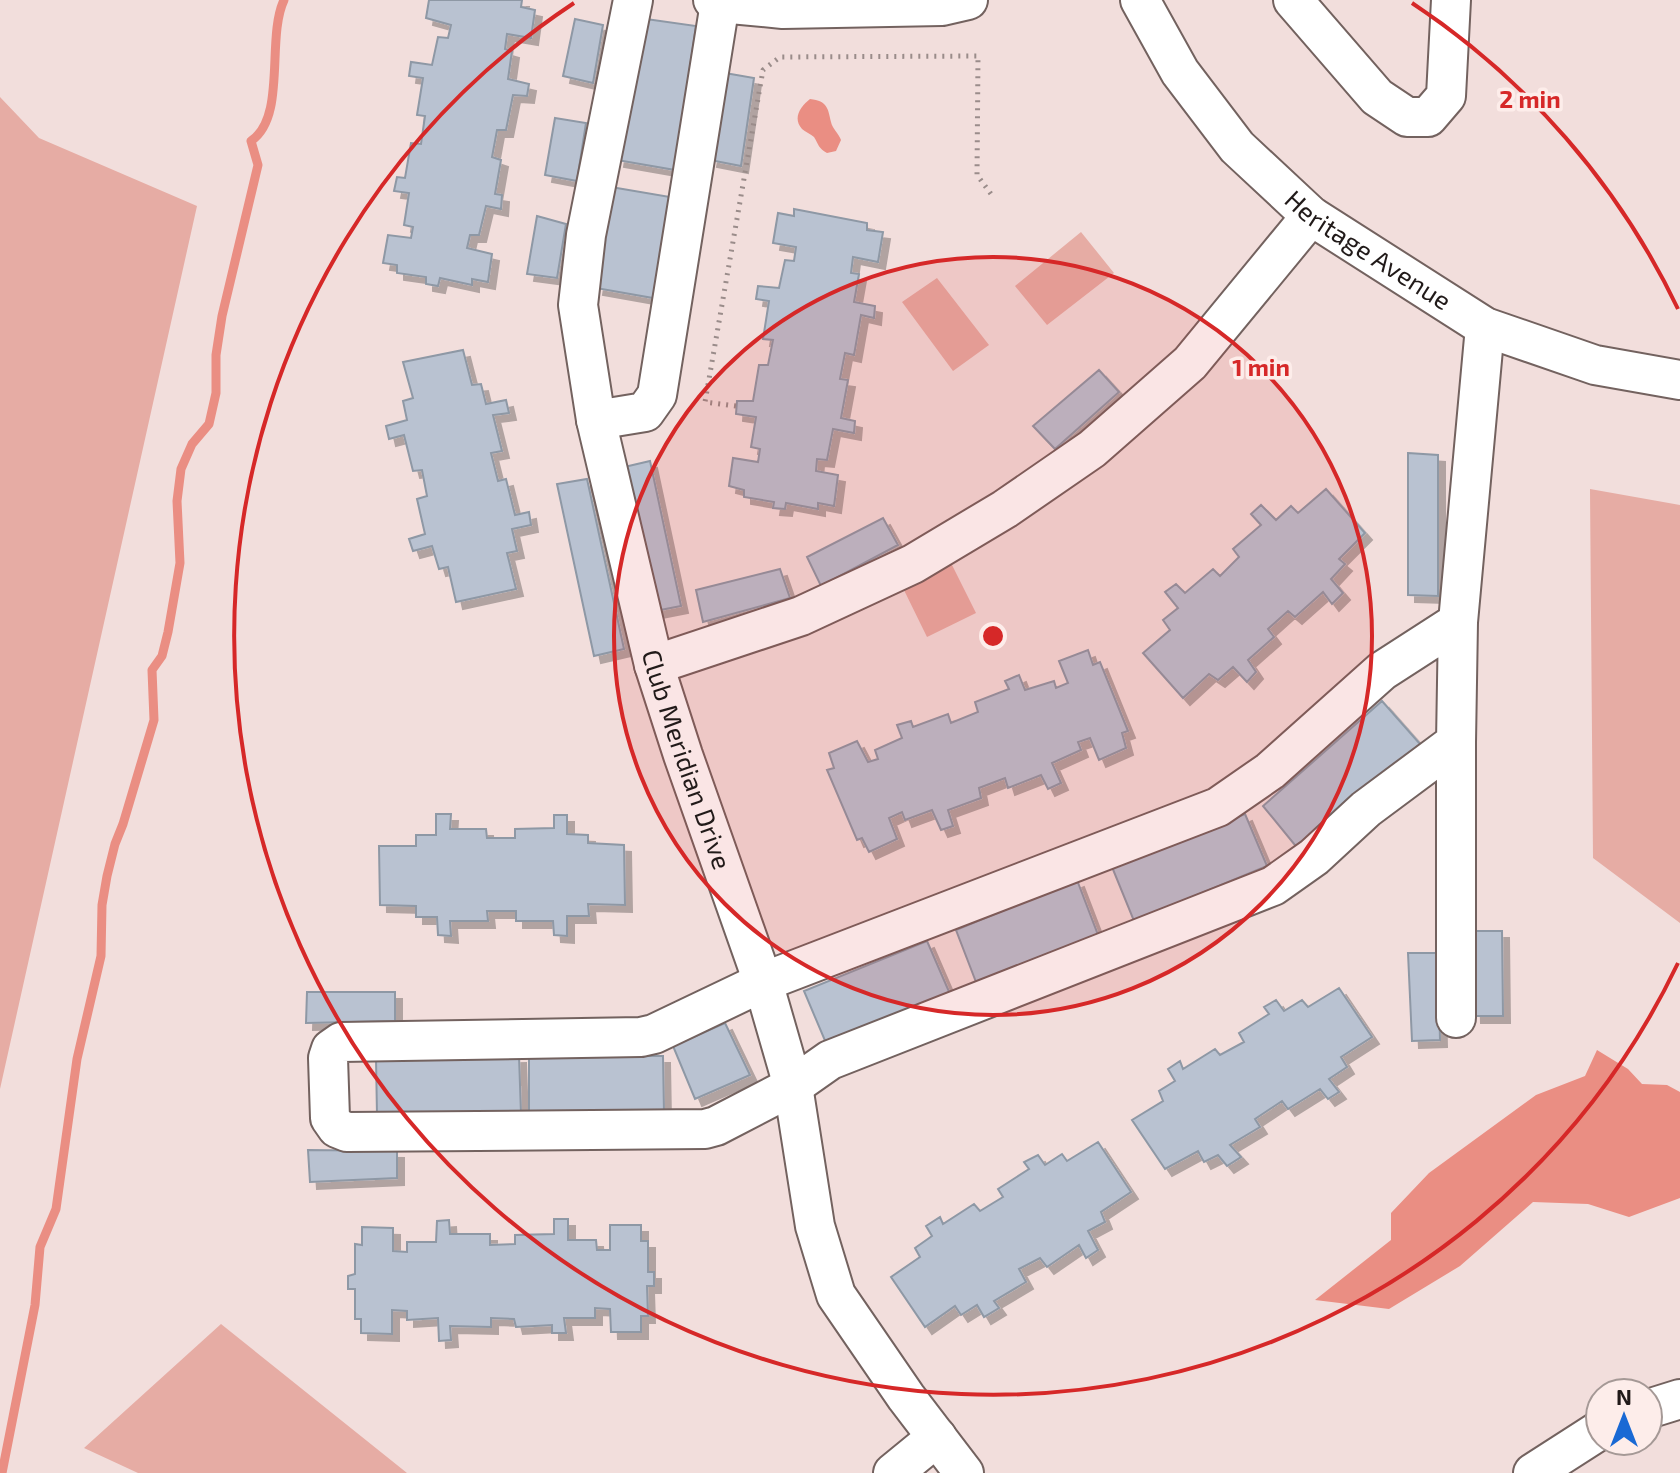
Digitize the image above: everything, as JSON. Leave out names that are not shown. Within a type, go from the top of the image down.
[{"type":"street","name":"Club Meridian Drive","points":[[633,0],[586,235],[578,305],[596,420],[654,665],[763,982],[793,1086],[815,1226],[836,1295],[964,1473]]},
{"type":"street","points":[[596,420],[645,412],[657,395],[716,2],[783,9],[942,6],[968,0]]},
{"type":"street","name":"Heritage Avenue","points":[[1140,0],[1180,72],[1237,147],[1311,216],[1485,327],[1595,365],[1680,380]]},
{"type":"street","points":[[1293,0],[1377,97],[1407,117],[1428,117],[1446,96],[1451,0]]},
{"type":"street","points":[[654,665],[801,616],[913,564],[1092,449],[1190,363],[1311,216]]},
{"type":"street","points":[[1456,1018],[1458,622],[1485,327]]},
{"type":"street","points":[[1456,742],[1366,809],[1314,857],[1273,886],[830,1060],[793,1086],[716,1126],[705,1129],[347,1132],[337,1128],[330,1118],[328,1058],[331,1049],[341,1042],[641,1037],[654,1034],[763,982],[1218,807],[1270,771],[1382,671],[1458,622]]},
{"type":"street","points":[[893,1473],[937,1437]]},
{"type":"street","points":[[1533,1473],[1584,1440]]},
{"type":"path","points":[[736,406],[705,402],[763,70],[780,57],[978,56],[977,175],[994,198]]},
{"type":"shaded area","points":[[0,97],[39,138],[197,206],[0,1089]]},
{"type":"shaded area","points":[[810,99],[824,104],[828,110],[841,140],[836,151],[824,151],[814,137],[799,125],[799,112]]},
{"type":"shaded area","points":[[1081,232],[1114,273],[1047,325],[1015,286]]},
{"type":"shaded area","points":[[937,278],[989,345],[953,371],[902,302]]},
{"type":"shaded area","points":[[1590,489],[1680,505],[1680,923],[1593,858]]},
{"type":"shaded area","points":[[950,561],[976,613],[927,637],[902,586]]},
{"type":"shaded area","points":[[1597,1050],[1628,1069],[1642,1084],[1667,1085],[1680,1092],[1680,1198],[1629,1217],[1588,1204],[1533,1202],[1460,1266],[1389,1309],[1315,1300],[1391,1240],[1391,1213],[1429,1173],[1536,1095],[1585,1076]]},
{"type":"shaded area","points":[[221,1324],[407,1473],[138,1473],[84,1448]]},
{"type":"building","points":[[429,0],[522,0],[521,7],[535,10],[531,38],[507,34],[505,49],[512,51],[508,79],[529,84],[527,96],[513,95],[506,130],[497,130],[492,157],[501,160],[495,194],[502,195],[501,209],[486,206],[479,235],[470,235],[467,248],[492,254],[488,282],[472,279],[472,285],[440,278],[438,286],[426,284],[426,277],[397,273],[397,265],[383,263],[388,235],[411,238],[413,227],[404,225],[409,193],[394,191],[397,177],[405,178],[411,143],[421,144],[425,116],[417,115],[423,78],[409,76],[411,62],[432,65],[438,37],[448,38],[451,25],[426,18]]},
{"type":"building","points":[[639,18],[696,26],[675,170],[617,160]]},
{"type":"building","points":[[575,19],[603,25],[593,83],[563,76]]},
{"type":"building","points":[[725,73],[754,78],[741,166],[710,160]]},
{"type":"building","points":[[555,118],[586,123],[577,181],[545,175]]},
{"type":"building","points":[[611,187],[670,197],[653,298],[596,288]]},
{"type":"building","points":[[794,209],[867,223],[867,230],[883,232],[878,262],[853,257],[851,273],[859,274],[854,302],[875,306],[874,318],[861,315],[854,355],[845,353],[840,379],[848,380],[841,418],[855,421],[854,433],[833,429],[827,460],[817,459],[816,471],[838,475],[834,506],[818,503],[818,509],[786,503],[785,509],[773,508],[774,502],[744,497],[744,490],[729,486],[733,458],[758,462],[760,449],[751,447],[756,417],[736,414],[737,401],[753,401],[759,365],[768,365],[773,340],[763,339],[769,301],[756,299],[758,286],[779,288],[785,260],[794,261],[796,247],[773,243],[778,213],[794,216]]},
{"type":"building","points":[[537,216],[566,224],[557,278],[527,274]]},
{"type":"building","points":[[463,350],[472,385],[481,384],[486,404],[506,400],[509,413],[493,415],[502,451],[491,453],[498,481],[506,479],[515,515],[529,512],[531,525],[512,529],[517,551],[507,553],[516,589],[456,602],[448,567],[439,569],[432,546],[413,551],[409,539],[425,534],[417,499],[427,496],[422,470],[413,471],[404,435],[389,439],[386,426],[407,420],[403,401],[413,398],[403,362]]},
{"type":"building","points":[[1099,370],[1119,392],[1055,449],[1033,426]]},
{"type":"building","points":[[1408,453],[1438,455],[1438,596],[1408,595]]},
{"type":"building","points":[[650,461],[681,606],[650,612],[620,468]]},
{"type":"building","points":[[587,479],[624,649],[594,656],[557,484]]},
{"type":"building","points":[[1326,489],[1365,533],[1339,559],[1345,564],[1331,579],[1343,593],[1332,604],[1323,592],[1295,617],[1288,611],[1268,629],[1274,637],[1248,660],[1256,672],[1247,682],[1233,667],[1218,680],[1209,674],[1183,698],[1143,653],[1170,630],[1163,620],[1178,608],[1165,592],[1176,584],[1185,593],[1213,569],[1220,576],[1239,557],[1233,549],[1261,525],[1251,514],[1261,505],[1276,520],[1291,506],[1298,513]]},
{"type":"building","points":[[883,518],[898,545],[821,586],[807,557]]},
{"type":"building","points":[[780,569],[790,598],[703,622],[696,590]]},
{"type":"building","points":[[1088,650],[1093,665],[1100,662],[1128,731],[1122,733],[1126,748],[1099,760],[1090,738],[1078,742],[1081,750],[1052,763],[1061,783],[1048,789],[1041,775],[1008,788],[1005,778],[979,788],[981,798],[948,810],[953,826],[941,830],[932,810],[905,820],[902,812],[889,818],[897,839],[869,852],[862,838],[857,840],[827,770],[834,768],[829,753],[857,741],[868,762],[878,759],[875,750],[902,738],[897,725],[911,721],[913,727],[948,714],[951,723],[978,712],[975,702],[1009,689],[1005,681],[1019,675],[1025,690],[1054,681],[1056,688],[1068,683],[1059,661]]},
{"type":"building","points":[[1382,701],[1420,744],[1299,850],[1263,806]]},
{"type":"building","points":[[436,814],[451,814],[450,829],[486,829],[487,838],[515,838],[515,829],[554,828],[554,815],[567,815],[567,834],[588,835],[588,843],[624,845],[625,905],[588,904],[589,916],[567,916],[567,936],[554,935],[553,921],[516,921],[516,911],[487,911],[488,921],[450,921],[451,936],[438,935],[437,917],[416,917],[416,906],[380,905],[379,846],[416,846],[416,835],[436,835]]},
{"type":"building","points":[[1245,814],[1267,866],[1134,921],[1112,867]]},
{"type":"building","points":[[1077,880],[1098,935],[976,982],[956,930]]},
{"type":"building","points":[[1471,931],[1502,931],[1503,1016],[1474,1016]]},
{"type":"building","points":[[927,941],[950,994],[826,1043],[804,991]]},
{"type":"building","points":[[1408,953],[1438,953],[1440,1040],[1412,1041]]},
{"type":"building","points":[[1339,988],[1372,1037],[1341,1057],[1347,1067],[1329,1079],[1339,1092],[1328,1099],[1320,1089],[1288,1109],[1282,1101],[1255,1119],[1260,1127],[1230,1145],[1241,1157],[1227,1166],[1218,1155],[1204,1162],[1198,1151],[1165,1169],[1132,1120],[1163,1101],[1159,1091],[1175,1081],[1168,1069],[1180,1061],[1183,1069],[1215,1049],[1220,1055],[1244,1042],[1239,1033],[1269,1014],[1264,1007],[1276,1000],[1284,1011],[1302,1000],[1308,1007]]},
{"type":"building","points":[[307,992],[395,992],[395,1021],[306,1023]]},
{"type":"building","points":[[725,1023],[750,1075],[695,1099],[673,1046]]},
{"type":"building","points":[[519,1056],[521,1114],[377,1115],[376,1059]]},
{"type":"building","points":[[529,1056],[663,1056],[664,1113],[529,1114]]},
{"type":"building","points":[[1098,1142],[1131,1192],[1101,1212],[1105,1222],[1088,1231],[1098,1250],[1086,1258],[1079,1245],[1047,1267],[1040,1258],[1019,1269],[1026,1282],[994,1301],[999,1308],[984,1317],[977,1305],[961,1315],[955,1306],[925,1327],[891,1277],[920,1257],[915,1248],[932,1236],[926,1226],[940,1217],[943,1224],[974,1204],[980,1211],[1003,1197],[998,1189],[1029,1169],[1024,1162],[1038,1155],[1045,1165],[1062,1154],[1067,1161]]},
{"type":"building","points":[[308,1150],[397,1151],[397,1178],[310,1182]]},
{"type":"building","points":[[554,1219],[568,1219],[568,1240],[596,1240],[597,1250],[610,1250],[610,1225],[641,1225],[641,1241],[648,1241],[648,1272],[654,1272],[654,1286],[647,1286],[648,1316],[641,1316],[641,1332],[611,1332],[610,1309],[595,1308],[595,1318],[564,1318],[566,1333],[552,1333],[552,1325],[516,1327],[514,1319],[491,1318],[491,1327],[450,1326],[451,1340],[439,1341],[438,1318],[407,1320],[407,1311],[392,1310],[392,1334],[361,1333],[361,1319],[355,1319],[355,1289],[348,1289],[348,1276],[355,1274],[355,1244],[362,1245],[362,1227],[393,1228],[393,1251],[407,1252],[407,1242],[436,1242],[437,1221],[449,1220],[450,1234],[490,1234],[490,1245],[515,1244],[515,1235],[554,1234]]},
{"type":"waterway","points":[[2,1473],[35,1305],[40,1247],[56,1209],[77,1059],[101,956],[102,905],[107,876],[154,720],[152,670],[162,656],[180,563],[177,501],[181,469],[192,444],[209,424],[216,393],[216,355],[222,316],[258,165],[251,141],[262,130],[269,114],[276,35],[284,0]]}]
